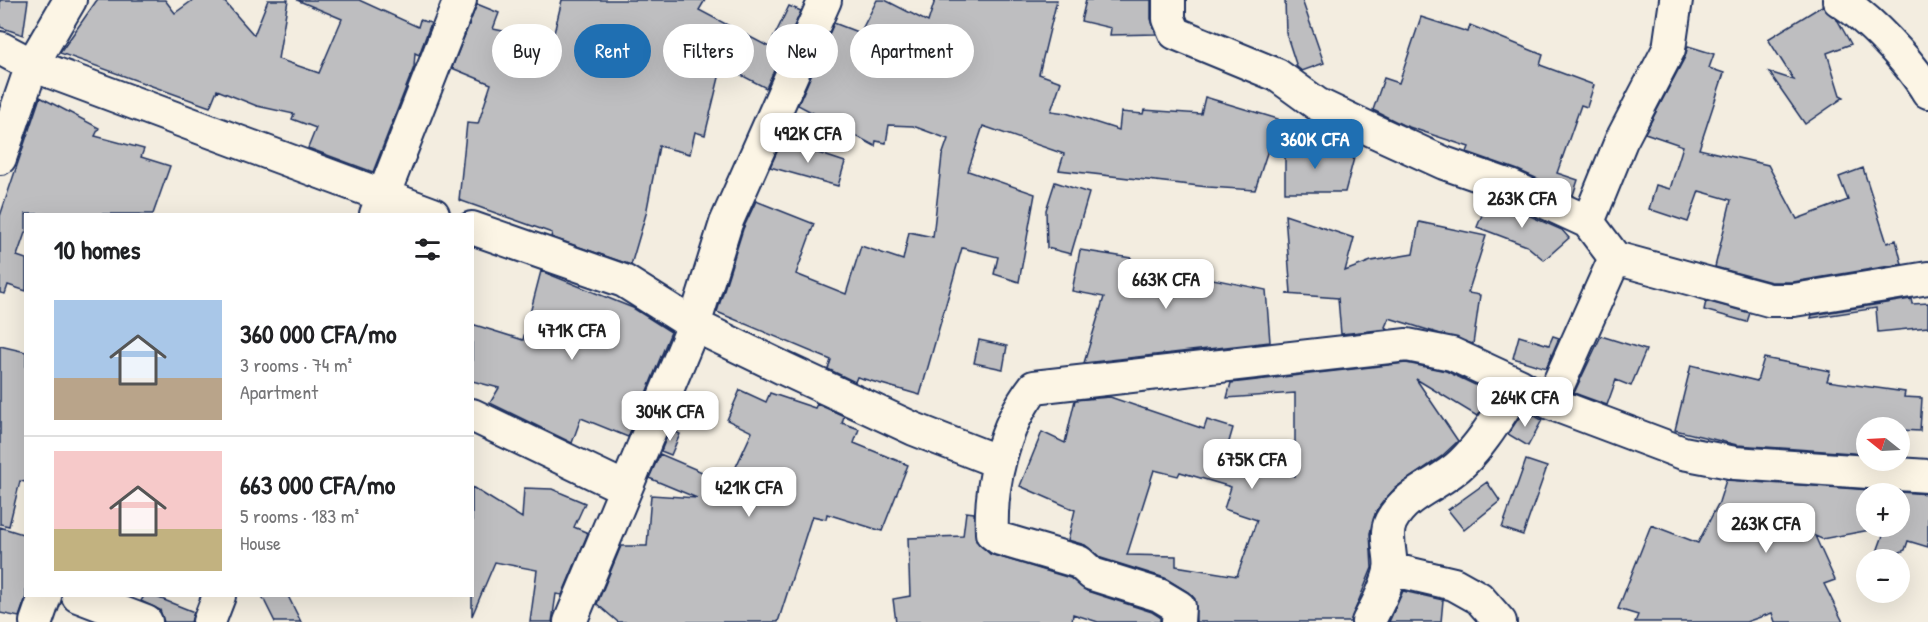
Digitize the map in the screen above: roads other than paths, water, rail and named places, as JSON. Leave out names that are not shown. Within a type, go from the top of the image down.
[{"type":"street","points":[[0,158],[32,65],[70,0]]},
{"type":"street","points":[[380,206],[460,0]]},
{"type":"street","points":[[580,617],[625,488],[694,325],[726,223],[825,0]]},
{"type":"street","points":[[1169,0],[1169,20],[1175,33],[1277,75],[1317,104],[1414,149],[1510,186],[1588,222],[1615,258],[1769,300],[1794,300],[1928,278]]},
{"type":"street","points":[[1588,222],[1621,141],[1669,49],[1676,0]]},
{"type":"street","points":[[1839,0],[1872,26],[1921,79],[1928,92]]},
{"type":"street","points":[[0,48],[32,65],[380,206],[426,213]]},
{"type":"street","points":[[474,229],[624,281],[694,325],[914,429],[999,462]]},
{"type":"street","points":[[1550,403],[1615,258]]},
{"type":"street","points":[[1178,622],[1179,607],[1175,602],[1092,574],[1079,562],[1000,539],[992,533],[991,510],[999,462],[1020,404],[1034,387],[1407,345],[1452,354],[1519,385],[1550,403],[1683,453],[1735,463],[1928,476]]},
{"type":"street","points":[[1368,622],[1380,602],[1390,569],[1387,538],[1390,523],[1400,507],[1419,491],[1460,466],[1474,452],[1519,385]]},
{"type":"street","points":[[474,416],[625,488]]},
{"type":"street","points":[[1390,569],[1454,584],[1479,598],[1500,622]]},
{"type":"street","points":[[36,622],[45,597]]},
{"type":"street","points":[[81,597],[146,622]]},
{"type":"street","points":[[209,622],[219,597]]}]
